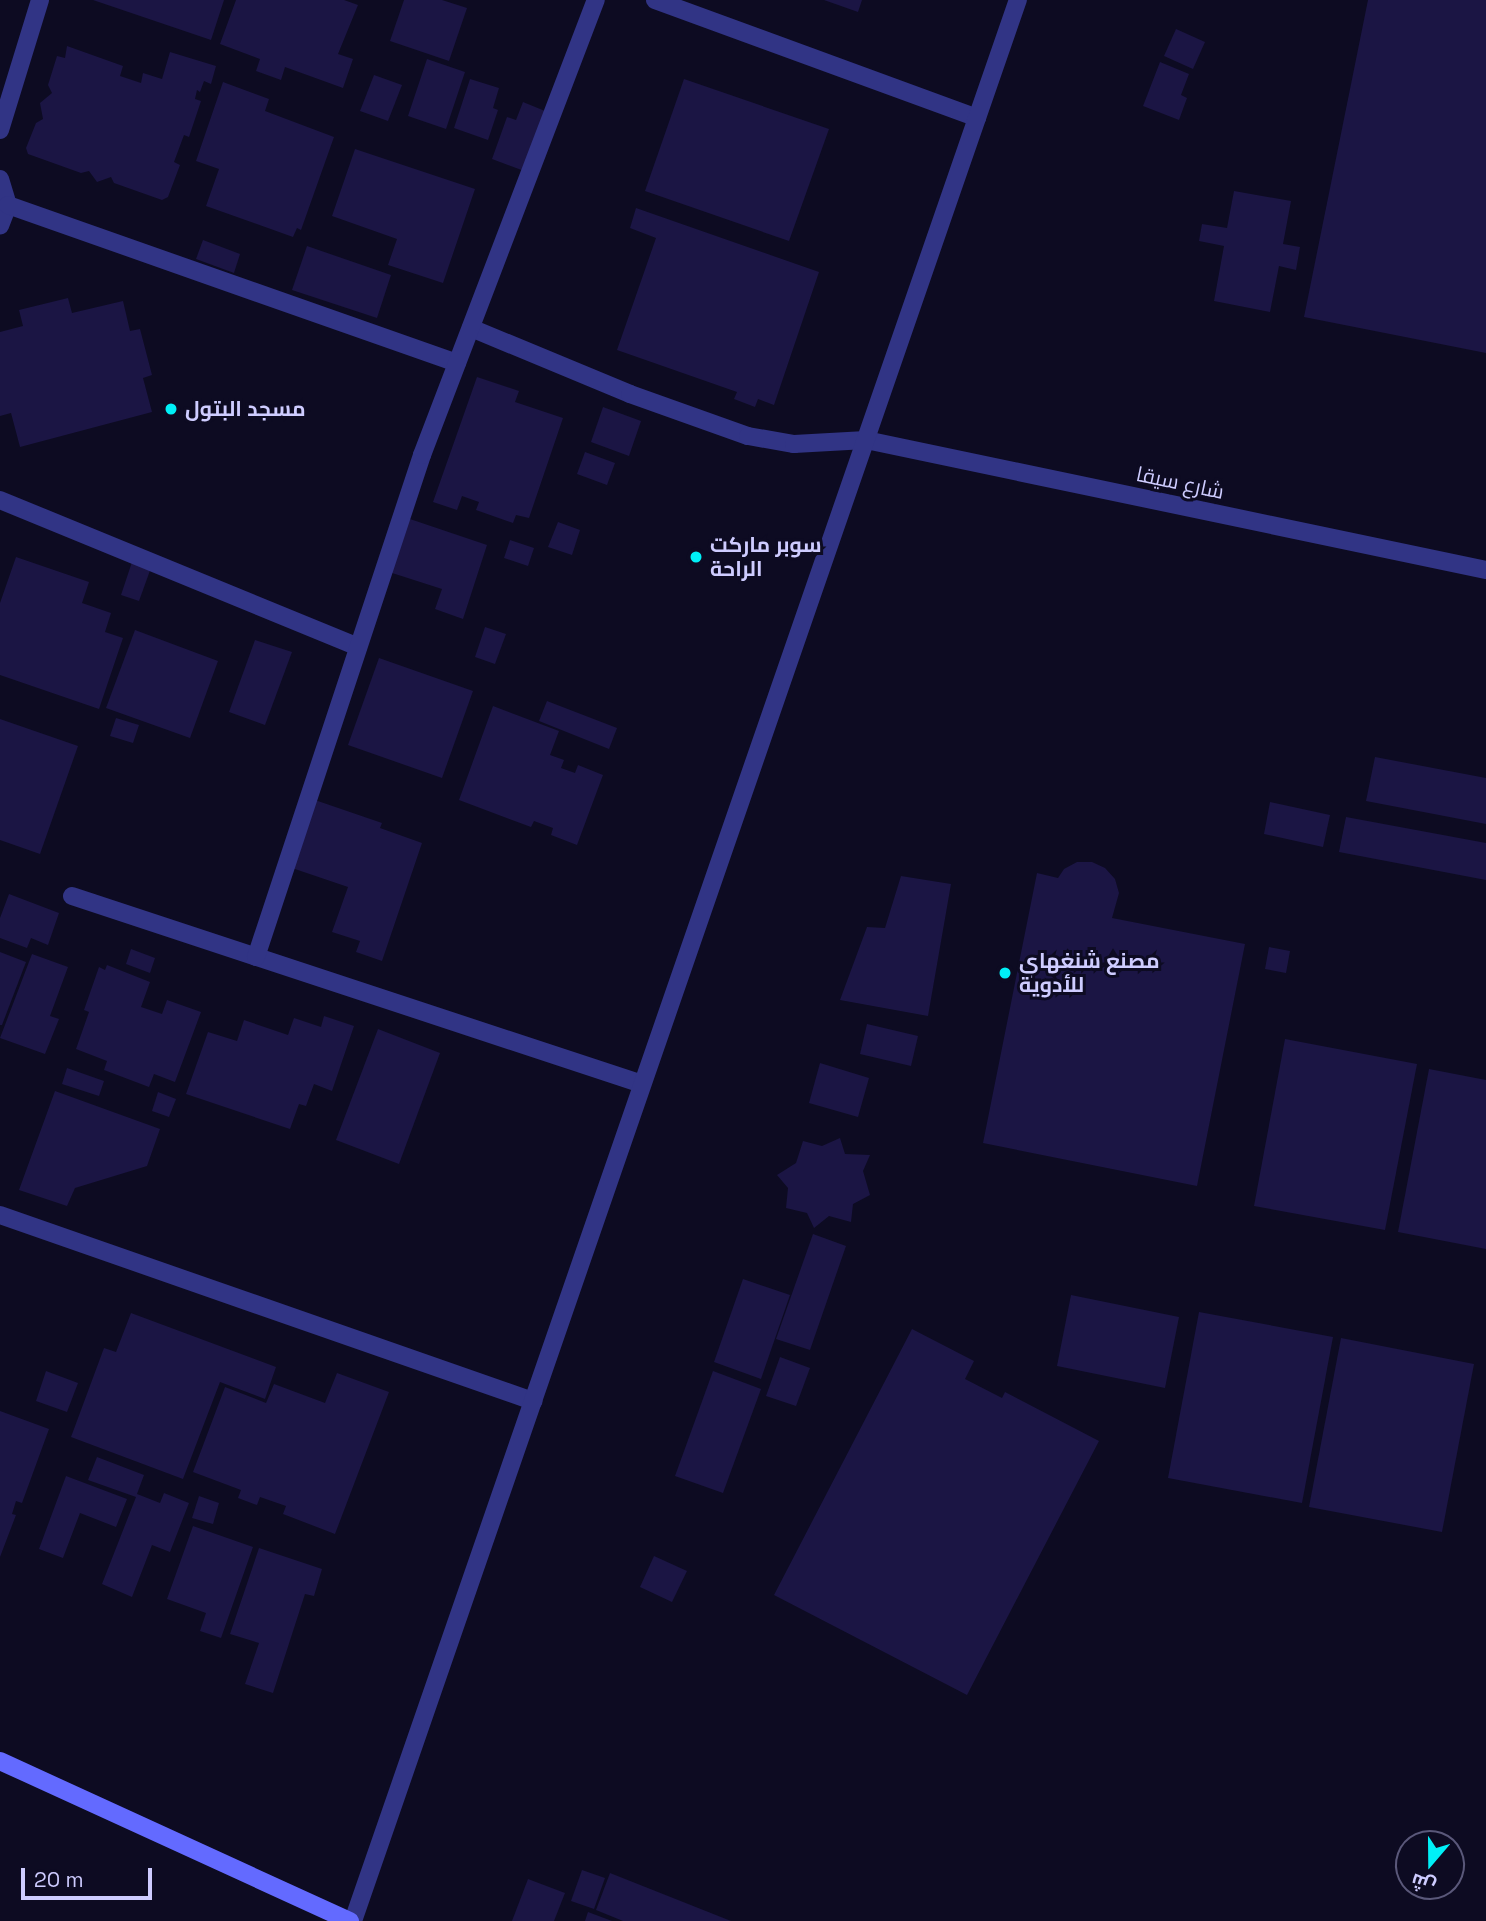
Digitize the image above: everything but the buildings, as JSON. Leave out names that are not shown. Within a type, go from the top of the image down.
[{"type":"street","points":[[0,130],[40,0]]},
{"type":"street","points":[[256,957],[422,455],[596,0]]},
{"type":"street","points":[[655,0],[977,118]]},
{"type":"street","points":[[0,1761],[351,1921],[1018,0]]},
{"type":"street","points":[[0,179],[8,205],[0,226]]},
{"type":"street","points":[[8,205],[457,363]]},
{"type":"street","name":"شارع سيقا","points":[[471,328],[630,394],[748,436],[794,444],[866,440],[1486,570]]},
{"type":"street","points":[[0,500],[358,647]]},
{"type":"street","points":[[72,896],[642,1084]]},
{"type":"street","points":[[0,1215],[533,1401]]},
{"type":"place","name":"مسجد البتول","points":[[171,409]]},
{"type":"place","name":"سوبر ماركت الراحة","points":[[696,557]]},
{"type":"place","name":"مصنع شنغهاي للأدوية","points":[[1005,973]]}]
